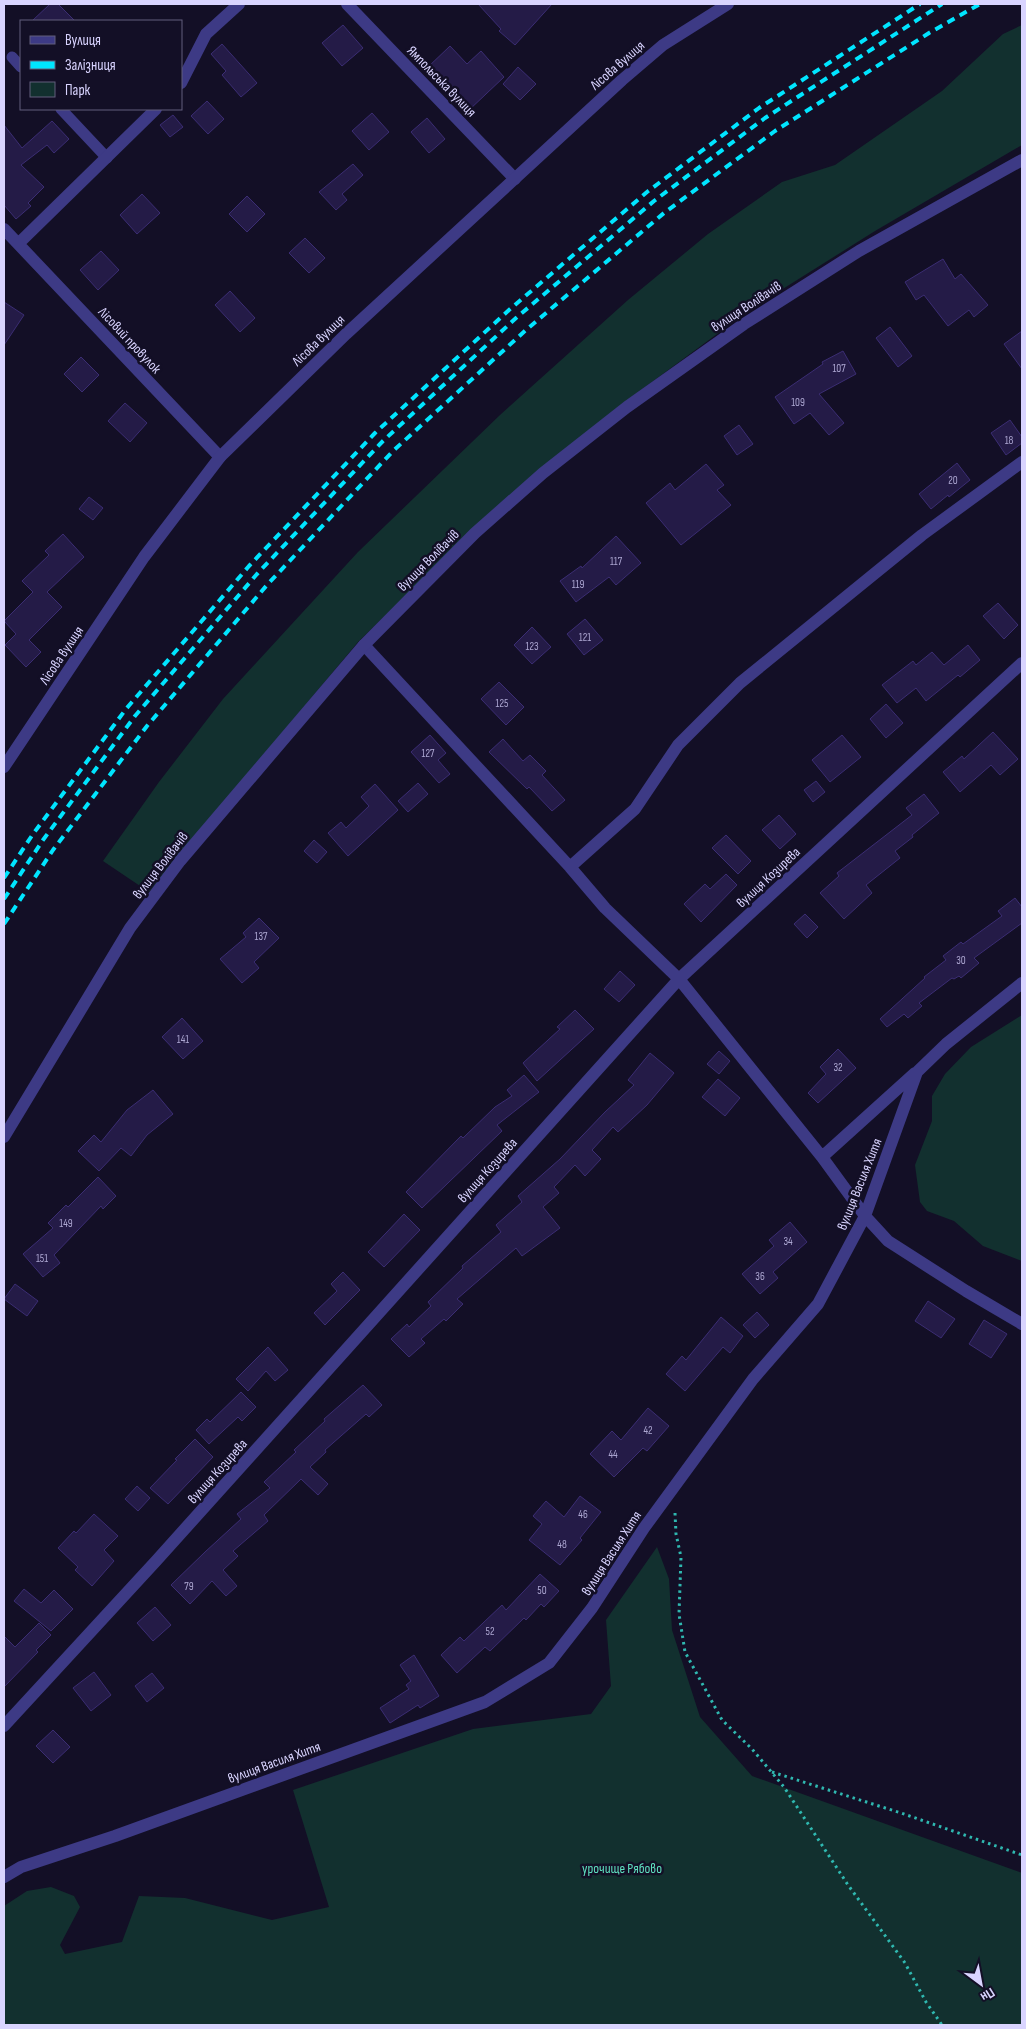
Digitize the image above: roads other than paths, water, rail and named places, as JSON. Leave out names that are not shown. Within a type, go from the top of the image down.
[{"type":"street","points":[[182,81],[206,34],[239,4]]},
{"type":"street","name":"Ямпольська вулиця","points":[[347,4],[514,179]]},
{"type":"street","name":"Лісова вулиця","points":[[4,767],[144,557],[220,458],[346,334],[614,87],[663,45],[728,4]]},
{"type":"street","points":[[19,243],[155,110]]},
{"type":"street","name":"вулиця Волівачів","points":[[4,1136],[136,921],[180,861],[364,645],[475,533],[543,473],[627,407],[744,324],[859,251],[1022,160]]},
{"type":"street","name":"Лісовий провулок","points":[[4,229],[220,458]]},
{"type":"street","points":[[570,867],[634,809],[678,745],[740,683],[832,606],[922,535],[1022,462]]},
{"type":"street","points":[[364,645],[570,867],[605,908],[679,979],[822,1157],[865,1216],[888,1241],[1022,1324]]},
{"type":"street","name":"вулиця Козирева","points":[[4,1726],[169,1547],[679,979],[1022,663]]},
{"type":"street","name":"вулиця Василя Хитя","points":[[4,1877],[21,1867],[115,1836],[485,1702],[549,1663],[592,1608],[644,1528],[753,1379],[818,1304],[865,1216],[917,1072],[946,1044],[1022,984]]},
{"type":"street","points":[[822,1157],[917,1072]]},
{"type":"lane","points":[[12,57],[20,65]]},
{"type":"lane","points":[[62,110],[106,158]]},
{"type":"railway","points":[[4,878],[33,834],[126,709],[249,566],[375,433],[509,310],[647,192],[759,108],[920,4]]},
{"type":"railway","points":[[4,899],[43,840],[135,716],[257,574],[383,441],[516,318],[654,201],[765,118],[942,4]]},
{"type":"railway","points":[[4,924],[53,850],[147,726],[267,585],[393,451],[526,330],[664,213],[775,131],[929,33],[980,4]]},
{"type":"park label","name":"урочище Рябово","points":[[622,1868]]}]
